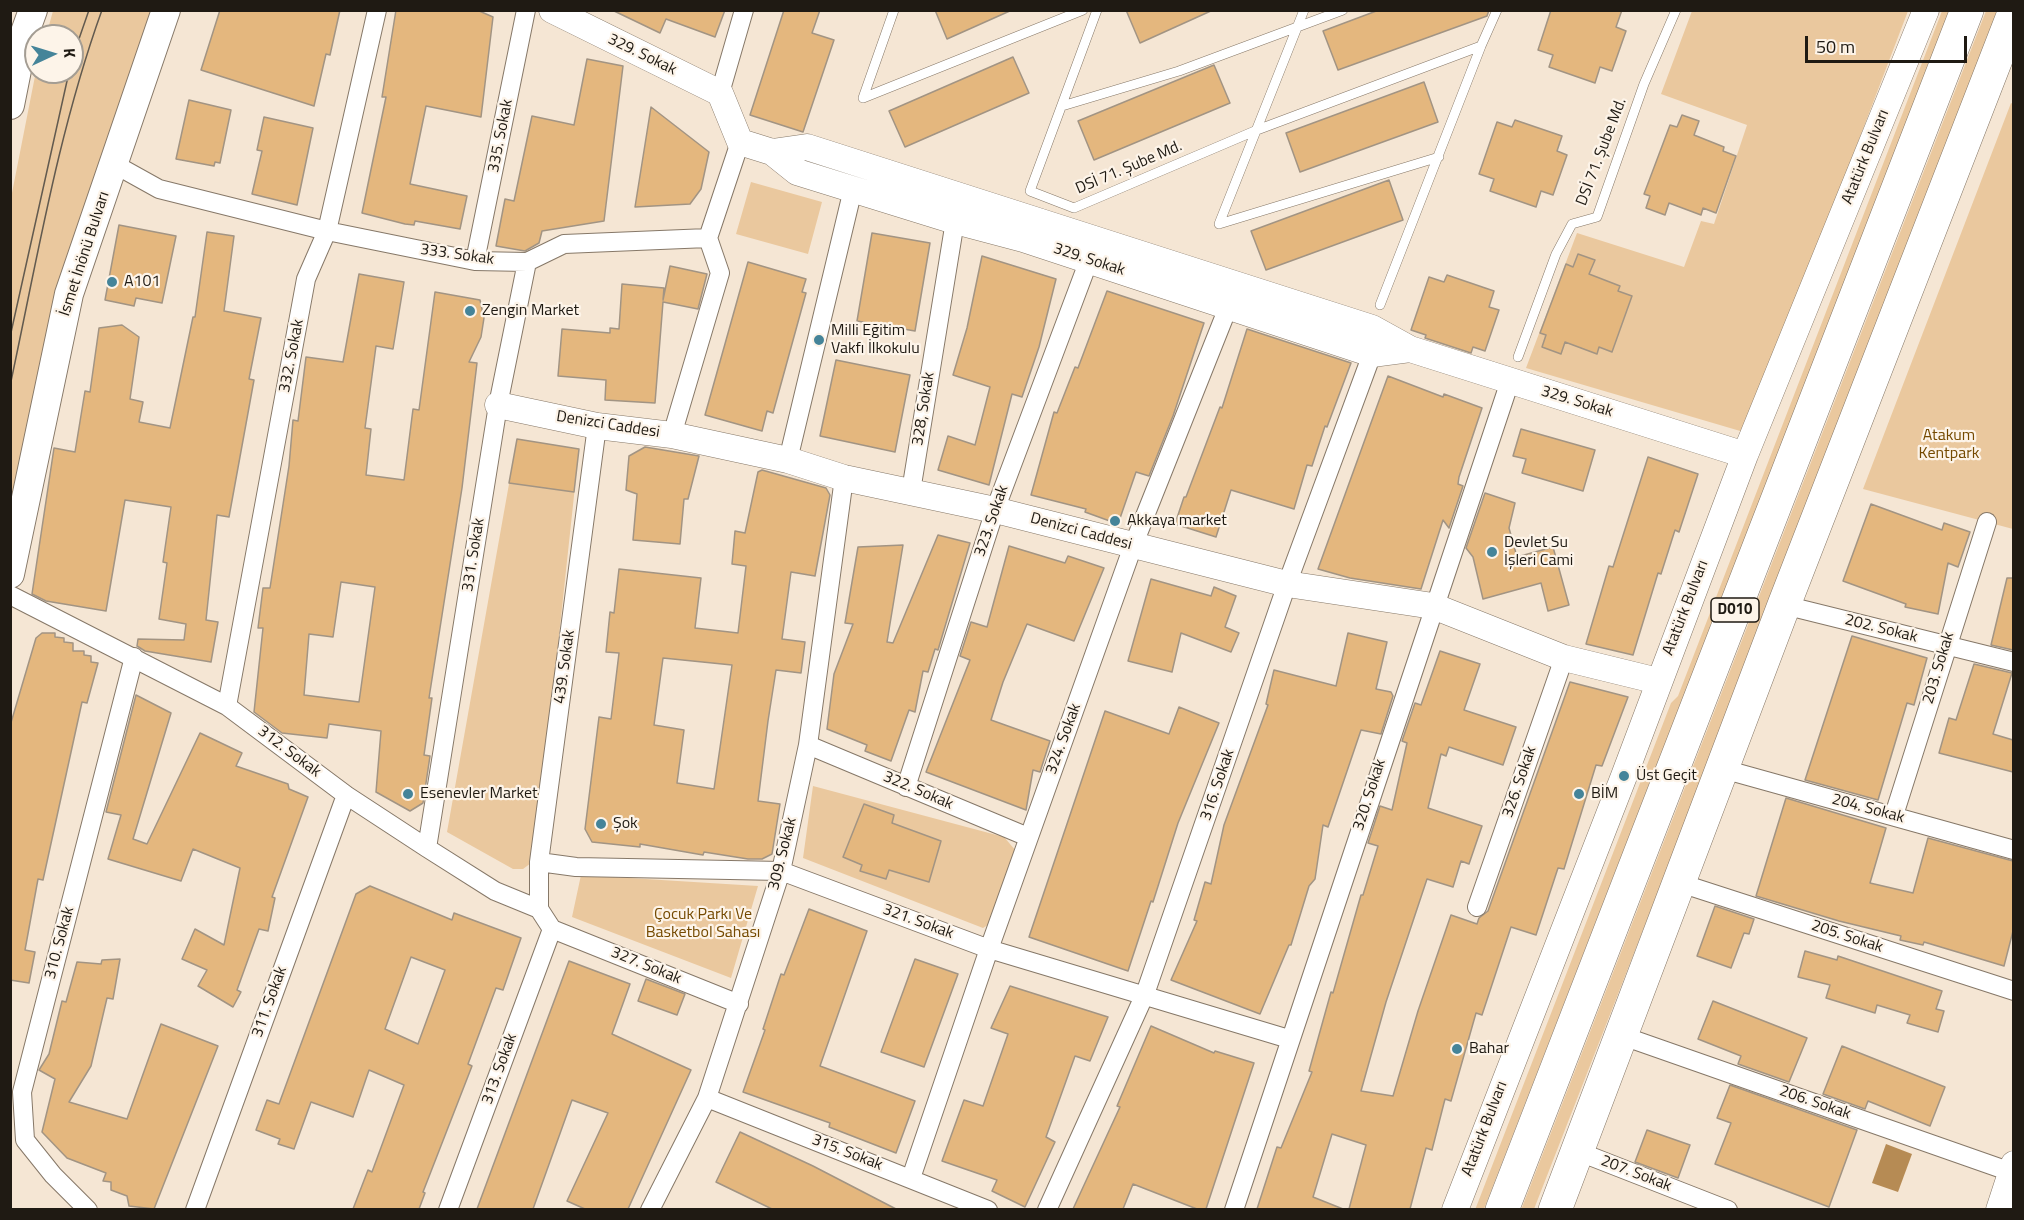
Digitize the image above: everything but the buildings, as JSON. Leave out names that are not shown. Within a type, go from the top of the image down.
[{"type":"highway","name":"D010","points":[[1502,1209],[1967,10]]},
{"type":"highway","name":"D010","points":[[1555,1209],[1784,604],[2003,72],[2013,13]]},
{"type":"main road","name":"İsmet İnönü Bulvarı","points":[[10,574],[69,294],[166,10]]},
{"type":"main road","points":[[10,105],[22,26]]},
{"type":"street","name":"332. Sokak","points":[[227,706],[306,279],[327,231],[377,10]]},
{"type":"street","name":"335. Sokak","points":[[476,261],[526,10]]},
{"type":"street","name":"329. Sokak","points":[[552,10],[720,93]]},
{"type":"street","points":[[672,435],[720,273],[708,238],[740,142],[720,93],[744,10]]},
{"type":"street","name":"Atatürk Bulvarı","points":[[1455,1209],[1624,776],[1745,455],[1926,10]]},
{"type":"street","name":"329. Sokak","points":[[740,142],[772,152],[797,172],[955,221],[1023,239],[1372,354],[1410,349]]},
{"type":"street","name":"329. Sokak","points":[[772,152],[807,147],[1372,328],[1410,349],[1514,369],[1745,455]]},
{"type":"street","name":"333. Sokak","points":[[114,164],[159,189],[327,231],[476,261],[527,262],[564,244],[708,238]]},
{"type":"street","points":[[788,460],[854,189]]},
{"type":"street","name":"328, Sokak","points":[[911,491],[955,221]]},
{"type":"street","name":"323. Sokak","points":[[906,787],[995,510],[1089,260]]},
{"type":"street","name":"331. Sokak","points":[[427,849],[498,405],[527,262]]},
{"type":"street","name":"324. Sokak","points":[[911,1178],[989,949],[1133,546],[1229,305]]},
{"type":"street","name":"316. Sokak","points":[[1047,1209],[1145,994],[1287,584],[1372,354]]},
{"type":"street","name":"320. Sokak","points":[[1234,1209],[1433,606],[1514,369]]},
{"type":"street","name":"Denizci Caddesi","points":[[498,405],[597,426],[672,435],[788,460],[844,478],[995,510],[1287,584],[1433,606],[1564,658],[1658,681]]},
{"type":"street","name":"439. Sokak","points":[[539,909],[539,862],[597,426]]},
{"type":"street","name":"309. Sokak","points":[[650,1209],[707,1098],[781,871],[808,745],[844,478]]},
{"type":"street","name":"203. Sokak","points":[[1894,815],[1946,645],[1987,522]]},
{"type":"street","name":"312. Sokak","points":[[10,596],[227,706],[346,795],[427,849],[495,891],[539,909]]},
{"type":"street","name":"202. Sokak","points":[[1784,604],[2013,662]]},
{"type":"street","name":"310. Sokak","points":[[87,1209],[53,1175],[25,1140],[22,1092],[134,657]]},
{"type":"street","name":"326. Sokak","points":[[1477,907],[1564,658]]},
{"type":"street","name":"322. Sokak","points":[[808,745],[1029,837]]},
{"type":"street","name":"204. Sokak","points":[[1723,769],[2013,850]]},
{"type":"street","name":"311. Sokak","points":[[195,1209],[346,795]]},
{"type":"street","name":"321. Sokak","points":[[539,862],[576,867],[781,871],[989,949],[1289,1039]]},
{"type":"street","name":"205. Sokak","points":[[1680,883],[2013,991]]},
{"type":"street","points":[[539,909],[552,928]]},
{"type":"street","name":"327. Sokak","points":[[552,928],[739,1004]]},
{"type":"street","name":"313. Sokak","points":[[448,1209],[552,928]]},
{"type":"street","name":"206. Sokak","points":[[1620,1035],[2012,1168]]},
{"type":"street","name":"315. Sokak","points":[[707,1098],[988,1209]]},
{"type":"street","name":"207. Sokak","points":[[1577,1151],[1728,1209]]},
{"type":"street","points":[[2000,1209],[2012,1168]]},
{"type":"lane","points":[[894,10],[863,98],[1083,10]]},
{"type":"lane","name":"DSİ 71. Şube Md.","points":[[1097,10],[1030,191],[1074,208],[1257,130],[1480,46]]},
{"type":"lane","points":[[1304,10],[1220,224],[1439,157]]},
{"type":"lane","points":[[1062,106],[1179,71],[1343,10]]},
{"type":"lane","points":[[1380,305],[1480,46],[1497,10]]},
{"type":"lane","name":"DSİ 71. Şube Md.","points":[[1514,369],[1556,254],[1572,224],[1597,217],[1644,84],[1676,10]]},
{"type":"green space","points":[[53,11],[163,11],[11,541],[11,198],[33,84],[84,84],[84,24],[49,24]]},
{"type":"green space","points":[[1692,11],[1908,11],[1747,433],[1526,368],[1577,233],[1684,267],[1701,221],[1714,224],[1747,125],[1661,94]]},
{"type":"green space","points":[[1942,11],[1950,11],[1484,1209],[1475,1210],[1671,703],[1678,696]]},
{"type":"green space","points":[[1986,11],[2002,11],[1534,1209],[1521,1210]]},
{"type":"green space","name":"Atakum Kentpark","points":[[2011,103],[2013,104],[2013,529],[1863,489]]},
{"type":"green space","points":[[751,182],[822,202],[808,254],[736,234]]},
{"type":"green space","points":[[517,439],[579,449],[535,860],[523,869],[513,869],[447,832]]},
{"type":"green space","points":[[813,786],[1004,837],[1016,851],[991,923],[983,928],[803,858]]},
{"type":"green space","name":"Çocuk Parkı Ve Basketbol Sahası","points":[[581,875],[758,886],[731,978],[572,917]]},
{"type":"shaded area","points":[[1886,1144],[1912,1154],[1898,1192],[1872,1183]]},
{"type":"tram line","points":[[84,24],[89,10]]},
{"type":"tram line","points":[[10,386],[61,149],[102,10]]},
{"type":"tram line","points":[[10,337],[66,84]]},
{"type":"place","name":"A101","points":[[112,282]]},
{"type":"place","name":"Zengin Market","points":[[470,311]]},
{"type":"place","name":"Milli Eğitim Vakfı İlkokulu","points":[[819,340]]},
{"type":"place","name":"Akkaya market","points":[[1115,521]]},
{"type":"place","name":"Devlet Su İşleri Cami","points":[[1492,552]]},
{"type":"place","name":"Üst Geçit","points":[[1624,776]]},
{"type":"place","name":"Esenevler Market","points":[[408,794]]},
{"type":"place","name":"BİM","points":[[1579,794]]},
{"type":"place","name":"Şok","points":[[601,824]]},
{"type":"place","name":"Bahar","points":[[1457,1049]]}]
